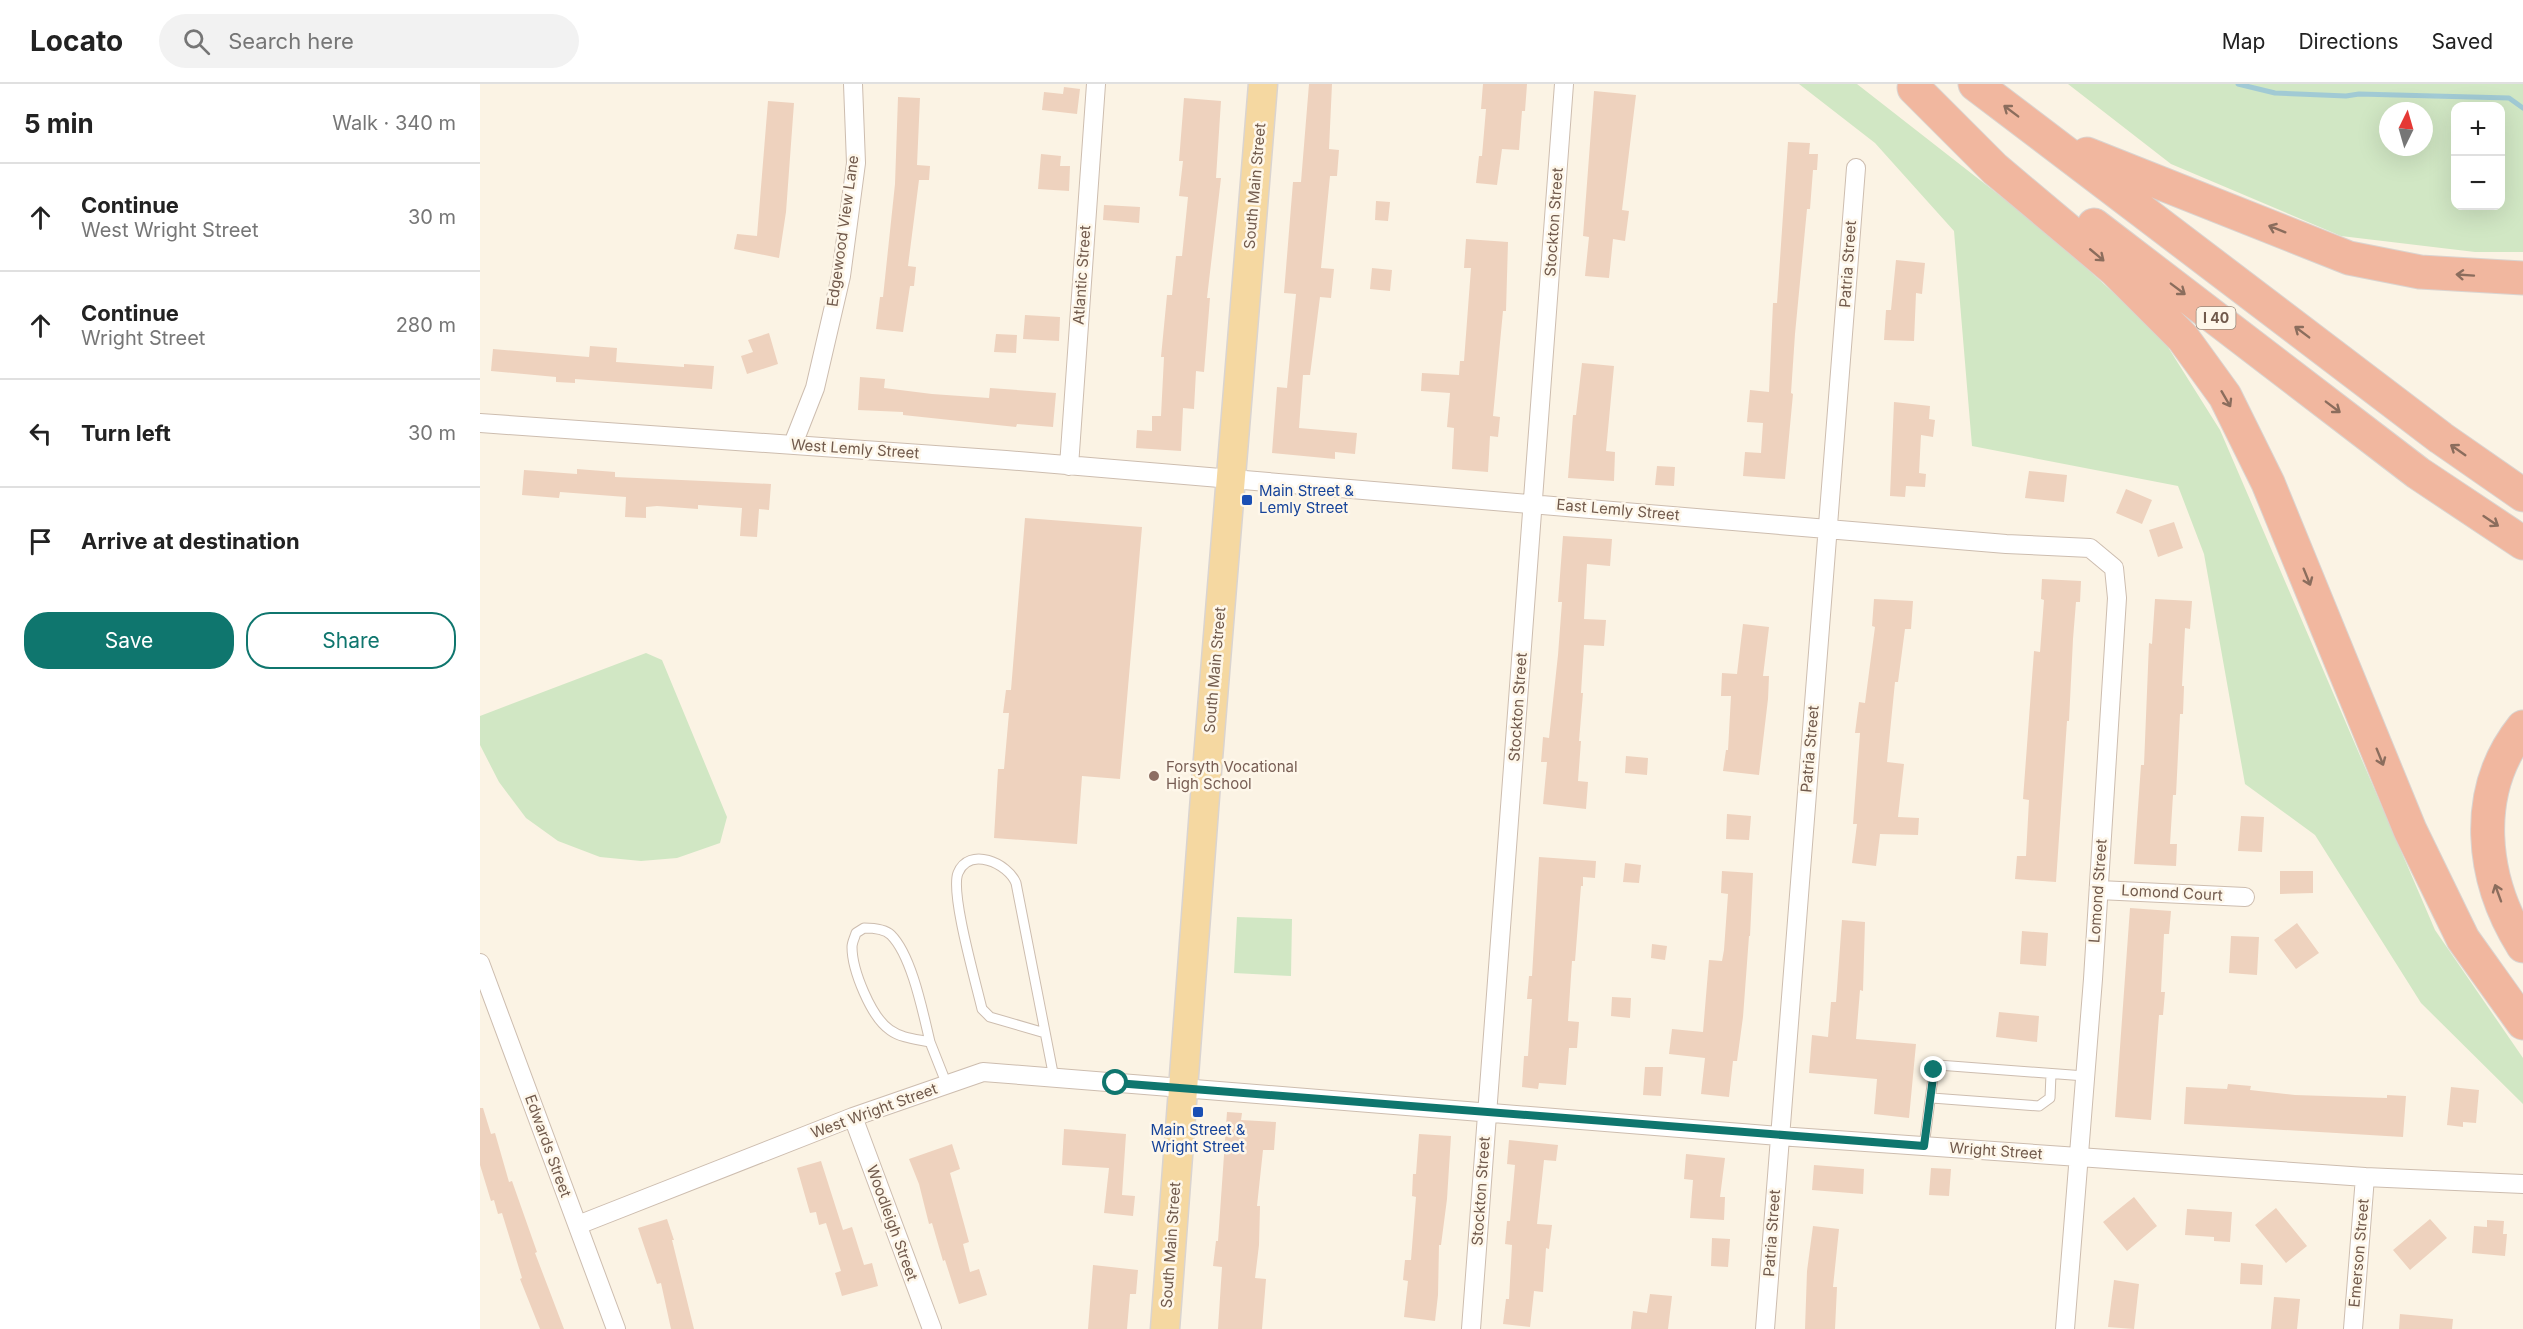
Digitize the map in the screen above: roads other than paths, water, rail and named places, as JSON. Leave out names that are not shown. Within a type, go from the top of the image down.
[{"type":"highway","name":"I 40","points":[[1975,84],[2441,438],[2523,495]]},
{"type":"highway","name":"I 40","points":[[1911,86],[2418,473],[2523,543]]},
{"type":"highway","points":[[1911,86],[1995,169],[2114,269],[2182,338],[2225,396],[2268,483],[2410,830],[2463,939],[2523,1023]]},
{"type":"highway","points":[[2048,138],[2349,258],[2420,272],[2523,278]]},
{"type":"highway","points":[[2523,727],[2505,755],[2493,785],[2486,834],[2494,882],[2505,912],[2523,946]]},
{"type":"main road","name":"South Main Street","points":[[1165,1329],[1230,480],[1263,84]]},
{"type":"street","name":"Edgewood View Lane","points":[[793,444],[815,388],[841,276],[856,163],[853,84]]},
{"type":"street","name":"Atlantic Street","points":[[1069,466],[1096,84]]},
{"type":"street","name":"Stockton Street","points":[[1471,1329],[1564,84]]},
{"type":"street","name":"Patria Street","points":[[1765,1329],[1856,168]]},
{"type":"street","name":"West Lemly Street","points":[[480,423],[793,444],[1230,480]]},
{"type":"street","name":"East Lemly Street","points":[[1230,480],[1533,502],[2006,544]]},
{"type":"street","name":"Lomond Street","points":[[2006,544],[2090,548],[2114,568],[2117,598],[2085,1076],[2065,1329]]},
{"type":"street","name":"Lomond Court","points":[[2098,890],[2245,897]]},
{"type":"street","name":"Edwards Street","points":[[480,963],[616,1329]]},
{"type":"street","name":"West Wright Street","points":[[578,1225],[854,1117],[983,1072],[1183,1088]]},
{"type":"street","name":"Wright Street","points":[[1183,1088],[1779,1136],[2366,1177],[2523,1184]]},
{"type":"street","name":"Woodleigh Street","points":[[854,1117],[932,1329]]},
{"type":"street","name":"Emerson Street","points":[[2353,1329],[2366,1177]]},
{"type":"lane","points":[[1045,1033],[990,1017],[982,1009],[957,895],[957,875],[961,867],[969,861],[980,859],[992,861],[1012,872],[1016,883],[1054,1078]]},
{"type":"lane","points":[[930,1042],[901,1036],[879,1021],[870,1007],[860,981],[852,946],[856,933],[864,928],[890,933],[902,952],[919,996],[930,1042],[947,1085]]},
{"type":"lane","points":[[1924,1146],[1934,1070],[1938,1065],[2085,1076]]},
{"type":"lane","points":[[1932,1098],[2039,1106],[2050,1098],[2051,1074]]},
{"type":"waterway","points":[[2238,84],[2275,93],[2509,98],[2523,108]]},
{"type":"place","name":"Main Street & Lemly Street","points":[[1247,500]]},
{"type":"place","name":"Forsyth Vocational High School","points":[[1154,776]]},
{"type":"place","name":"Main Street & Wright Street","points":[[1198,1112]]}]
